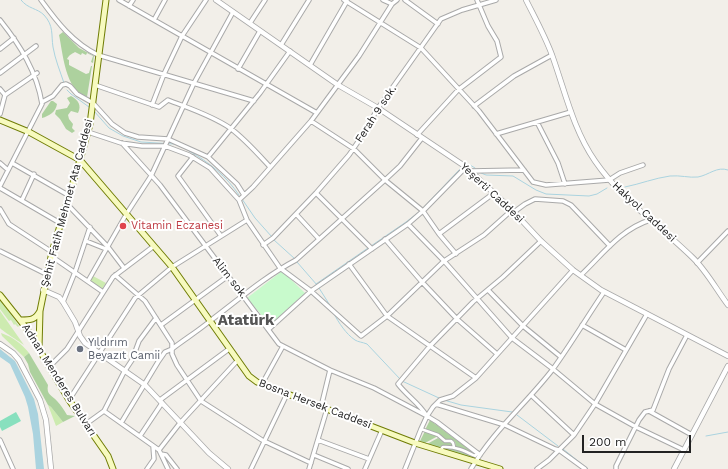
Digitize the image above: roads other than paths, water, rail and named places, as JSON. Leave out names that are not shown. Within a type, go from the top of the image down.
[{"type":"main road","name":"Şehit Fatih Mehmet Ata Caddesi","points":[[39,349],[40,311],[46,274],[68,195],[88,132],[106,0]]},
{"type":"main road","name":"Bosna Hersek Caddesi","points":[[0,120],[29,132],[80,160],[172,267],[249,376],[262,384],[415,443],[500,469]]},
{"type":"main road","name":"Adnan Menderes Bulvarı","points":[[0,295],[21,320],[69,400],[108,456],[113,469]]},
{"type":"main road","points":[[21,320],[32,320],[36,318],[40,311]]},
{"type":"street","points":[[41,0],[76,41],[86,49],[98,55],[254,101]]},
{"type":"street","points":[[44,4],[46,0]]},
{"type":"street","points":[[119,0],[317,113]]},
{"type":"street","points":[[130,6],[133,0]]},
{"type":"street","points":[[154,20],[165,0]]},
{"type":"street","points":[[152,105],[164,74],[182,36],[206,0]]},
{"type":"street","points":[[250,24],[265,0]]},
{"type":"street","points":[[281,45],[309,0]]},
{"type":"street","points":[[383,0],[392,4]]},
{"type":"street","points":[[239,200],[311,121],[359,56],[392,4],[397,0]]},
{"type":"street","points":[[405,0],[438,24]]},
{"type":"street","points":[[417,135],[458,90],[501,57],[497,42],[478,5],[477,0]]},
{"type":"street","name":"Ferah 9 sok.","points":[[263,245],[273,238],[296,214],[354,149],[378,108],[441,19],[462,10],[496,0]]},
{"type":"street","name":"Hakyol Caddesi","points":[[526,0],[552,55],[570,112],[584,144],[609,180],[650,220],[698,263],[728,305]]},
{"type":"street","name":"Yeşerti Caddesi","points":[[219,1],[232,12],[338,85],[378,108],[466,167],[513,211],[541,241],[573,270],[604,292],[728,356]]},
{"type":"street","points":[[310,65],[346,1],[421,48],[474,106],[533,182],[546,185],[609,180],[620,173],[643,165]]},
{"type":"street","points":[[88,281],[127,213],[151,176],[194,83],[232,12]]},
{"type":"street","points":[[0,20],[14,38],[36,74],[42,102],[41,108],[0,187],[60,223]]},
{"type":"street","points":[[238,69],[260,31]]},
{"type":"street","points":[[0,49],[14,38]]},
{"type":"street","points":[[0,73],[36,46]]},
{"type":"street","points":[[208,157],[254,101],[290,51]]},
{"type":"street","points":[[474,106],[514,76],[552,55]]},
{"type":"street","points":[[0,114],[5,95],[36,74]]},
{"type":"street","points":[[42,102],[53,96],[60,87],[66,84],[82,98],[93,104],[112,124],[124,133],[138,137],[168,139],[208,157],[237,184],[244,195]]},
{"type":"street","points":[[95,85],[159,107],[168,100],[201,113],[231,129],[270,167]]},
{"type":"street","points":[[0,89],[5,95]]},
{"type":"street","points":[[496,134],[570,112]]},
{"type":"street","points":[[311,121],[354,149],[386,180],[423,211],[439,234],[456,254]]},
{"type":"street","points":[[537,122],[558,164],[564,184]]},
{"type":"street","points":[[88,132],[121,143],[142,146],[165,146],[193,157],[210,168],[239,200],[247,220],[280,268],[312,290],[361,336],[386,316],[444,261],[484,235],[513,211],[536,199],[562,201],[571,205],[610,246]]},
{"type":"street","points":[[121,423],[165,352],[210,321],[243,294],[280,268],[296,260],[386,180],[400,166],[422,138]]},
{"type":"street","name":"Alim sok.","points":[[121,143],[164,191],[205,247],[243,294],[279,344],[330,370],[374,388],[427,416]]},
{"type":"street","points":[[193,157],[178,176],[221,236]]},
{"type":"street","points":[[0,163],[8,170]]},
{"type":"street","points":[[12,163],[34,174],[68,195]]},
{"type":"street","points":[[269,329],[312,290],[408,224],[423,211],[466,167]]},
{"type":"street","points":[[470,172],[524,170]]},
{"type":"street","points":[[22,200],[34,174]]},
{"type":"street","points":[[316,192],[372,249]]},
{"type":"street","points":[[439,234],[494,193]]},
{"type":"street","points":[[66,203],[90,227],[124,268]]},
{"type":"street","points":[[0,209],[8,224],[103,292]]},
{"type":"street","points":[[296,214],[319,239]]},
{"type":"street","points":[[69,400],[135,298],[172,267],[247,220]]},
{"type":"street","points":[[581,275],[630,228],[650,220]]},
{"type":"street","points":[[408,224],[444,261],[512,338],[553,369],[595,404],[636,427],[684,450]]},
{"type":"street","points":[[63,302],[90,227]]},
{"type":"street","points":[[698,263],[728,231]]},
{"type":"street","points":[[385,240],[457,319],[497,354]]},
{"type":"street","points":[[86,241],[107,248]]},
{"type":"street","points":[[479,454],[427,416],[421,407],[410,399],[398,384],[430,346],[477,298],[503,277],[541,241]]},
{"type":"street","points":[[49,367],[63,353],[115,275],[154,246]]},
{"type":"street","points":[[0,252],[46,274]]},
{"type":"street","points":[[349,264],[386,316],[476,378]]},
{"type":"street","points":[[405,469],[427,416],[436,404],[440,400],[453,396],[476,378],[573,270]]},
{"type":"street","points":[[115,275],[139,294],[145,301],[172,343],[172,354],[177,366],[201,402],[264,441],[311,463]]},
{"type":"street","points":[[161,326],[228,276]]},
{"type":"street","points":[[43,290],[59,297],[63,302],[73,318],[81,339],[124,372],[145,385],[214,458],[228,469]]},
{"type":"street","points":[[488,290],[523,326],[561,357]]},
{"type":"street","points":[[471,469],[479,454],[553,369],[604,292]]},
{"type":"street","points":[[537,469],[574,435],[595,404],[647,314]]},
{"type":"street","points":[[86,424],[104,411],[124,372],[132,360],[139,341],[156,318]]},
{"type":"street","points":[[582,324],[626,350]]},
{"type":"street","points":[[616,469],[616,466],[639,420],[645,412],[653,410],[669,369],[687,335]]},
{"type":"street","points":[[0,344],[13,353],[19,360],[40,400],[46,420],[51,469]]},
{"type":"street","points":[[262,384],[283,346]]},
{"type":"street","points":[[140,436],[161,402],[187,380],[229,349]]},
{"type":"street","points":[[160,452],[180,423],[201,402],[237,361]]},
{"type":"street","points":[[674,469],[728,366]]},
{"type":"street","points":[[321,407],[330,370]]},
{"type":"street","points":[[251,469],[287,394]]},
{"type":"street","points":[[530,395],[574,435]]},
{"type":"street","points":[[436,404],[505,425],[559,450],[585,469]]},
{"type":"street","points":[[309,469],[327,409]]},
{"type":"street","points":[[104,411],[166,455],[177,469]]},
{"type":"street","points":[[649,411],[692,435]]},
{"type":"street","points":[[421,429],[438,435],[445,441],[452,441],[454,447]]},
{"type":"street","points":[[365,469],[382,430]]},
{"type":"street","points":[[0,440],[12,469]]},
{"type":"street","points":[[318,440],[369,459]]},
{"type":"street","points":[[147,469],[154,459],[153,446]]},
{"type":"street","points":[[440,451],[443,447],[454,447],[475,456],[479,454]]},
{"type":"street","points":[[160,452],[168,469]]},
{"type":"street","points":[[314,455],[348,469]]},
{"type":"water","points":[[0,349],[15,361],[34,399],[38,414],[44,469],[36,469],[33,434],[25,397],[10,364],[0,357]]},
{"type":"waterway","points":[[21,0],[44,15],[47,19],[52,30],[54,52],[64,83]]},
{"type":"waterway","points":[[67,90],[89,107]]},
{"type":"waterway","points":[[94,111],[109,128],[123,136],[141,142],[174,144]]},
{"type":"waterway","points":[[189,151],[217,170],[239,195]]},
{"type":"waterway","points":[[467,164],[475,168]]},
{"type":"waterway","points":[[423,208],[461,168]]},
{"type":"waterway","points":[[625,187],[664,177],[698,177],[720,169],[728,170]]},
{"type":"waterway","points":[[481,173],[486,175],[513,176],[536,190],[546,194],[589,196],[597,194],[607,188]]},
{"type":"waterway","points":[[242,199],[255,218],[272,237]]},
{"type":"waterway","points":[[371,246],[419,212]]},
{"type":"waterway","points":[[274,240],[295,259]]},
{"type":"waterway","points":[[316,284],[368,248]]},
{"type":"waterway","points":[[297,262],[317,285]]},
{"type":"waterway","points":[[319,288],[331,307]]},
{"type":"waterway","points":[[334,314],[340,325],[352,338],[356,341],[367,344],[400,379]]},
{"type":"waterway","points":[[402,381],[439,398]]},
{"type":"waterway","points":[[444,400],[461,405],[512,412]]},
{"type":"waterway","points":[[517,415],[558,446]]},
{"type":"waterway","points":[[706,436],[728,432]]},
{"type":"waterway","points":[[563,449],[588,469]]},
{"type":"place","name":"Vitamin Eczanesi","points":[[123,226]]},
{"type":"place","name":"Yıldırım Beyazıt Camii","points":[[80,349]]},
{"type":"district","name":"Atatürk","points":[[246,321]]}]
